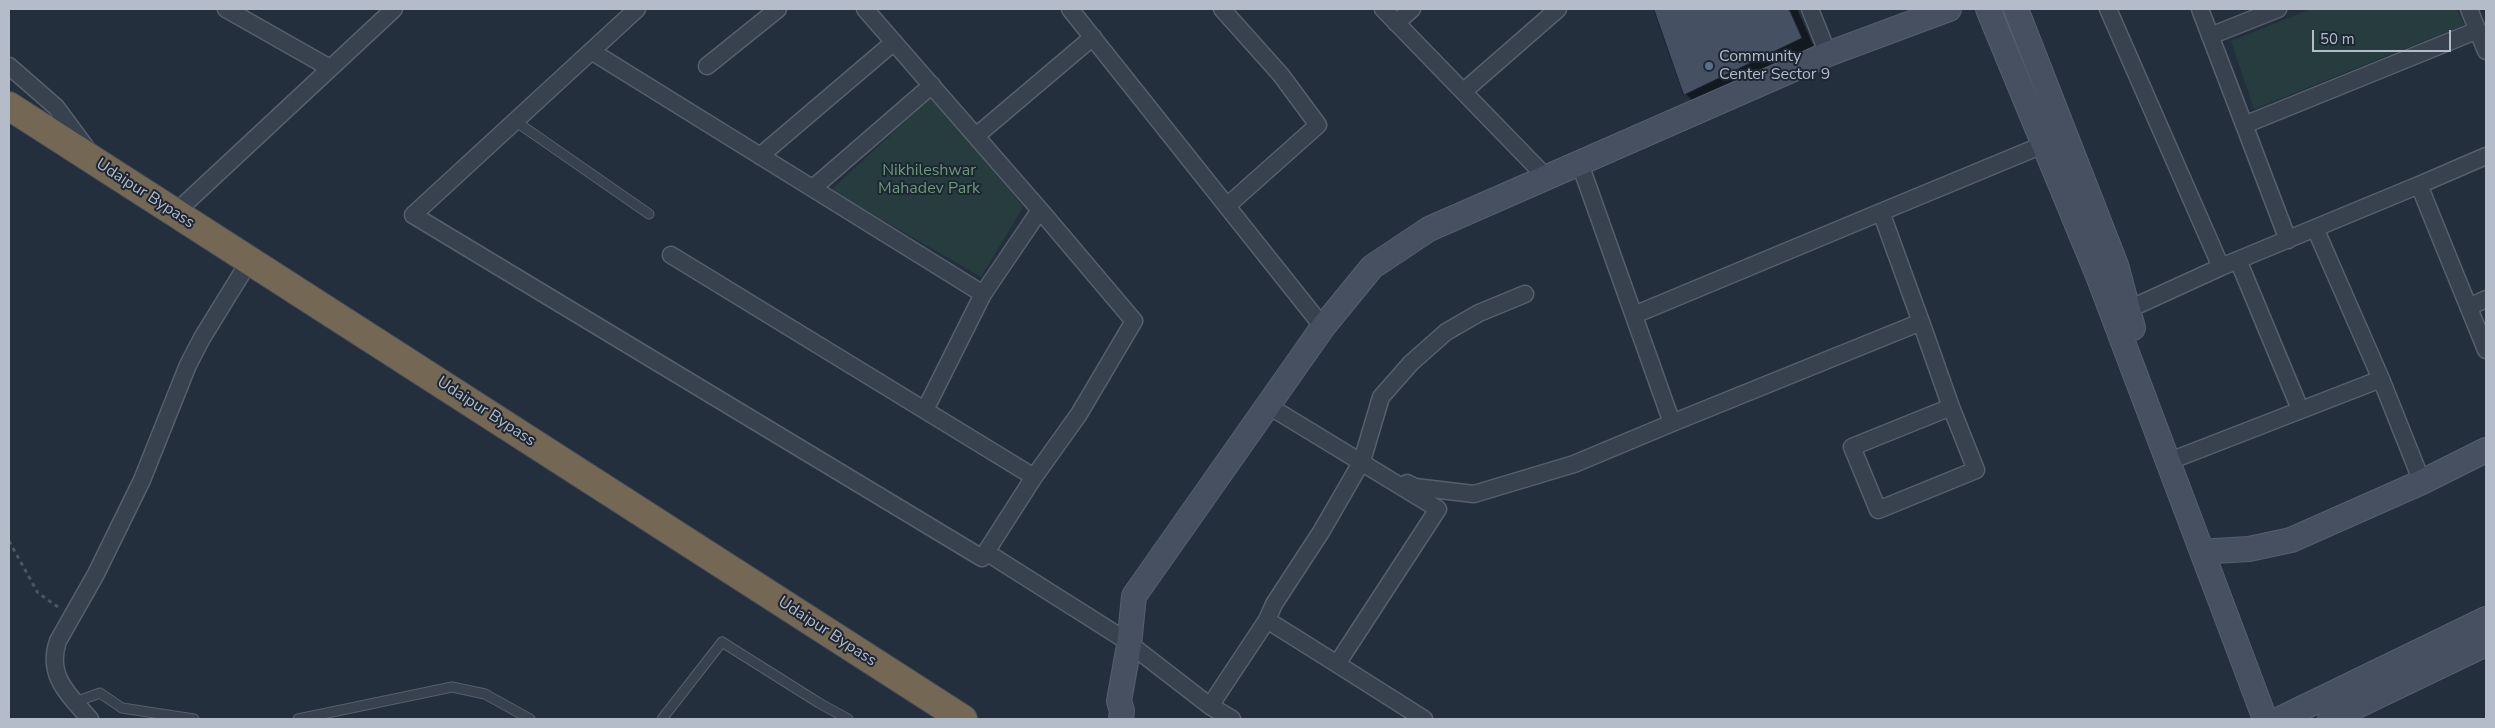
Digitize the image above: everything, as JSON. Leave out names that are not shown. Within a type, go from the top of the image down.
[{"type":"highway","name":"Udaipur Bypass","points":[[9,106],[963,719]]},
{"type":"street","points":[[226,9],[330,68]]},
{"type":"street","points":[[175,213],[394,9]]},
{"type":"street","points":[[636,9],[413,215],[982,558],[1034,476],[1079,414],[1134,322],[1040,210],[864,9]]},
{"type":"street","points":[[706,66],[778,9]]},
{"type":"street","points":[[1070,9],[1322,327]]},
{"type":"street","points":[[1222,9],[1281,75],[1318,125],[1227,206]]},
{"type":"street","points":[[1383,9],[1547,178]]},
{"type":"street","points":[[1396,23],[1412,9]]},
{"type":"street","points":[[1464,91],[1558,9]]},
{"type":"street","points":[[1810,9],[1828,54]]},
{"type":"street","points":[[1116,713],[1129,645],[1134,596],[1322,327],[1372,267],[1421,234],[1828,54],[1949,9]]},
{"type":"street","points":[[1988,9],[2045,144],[2127,310],[2214,551],[2281,719],[2486,619]]},
{"type":"street","points":[[2016,9],[2264,719]]},
{"type":"street","points":[[2108,9],[2221,267]]},
{"type":"street","points":[[2200,9],[2288,240]]},
{"type":"street","points":[[2210,36],[2278,9]]},
{"type":"street","points":[[2469,9],[2486,51]]},
{"type":"street","points":[[2244,125],[2478,30]]},
{"type":"street","points":[[976,136],[1093,37]]},
{"type":"street","points":[[760,156],[894,42]]},
{"type":"street","points":[[591,51],[983,294]]},
{"type":"street","points":[[9,66],[56,107],[98,164]]},
{"type":"street","points":[[812,188],[932,86]]},
{"type":"street","points":[[1634,315],[2045,144]]},
{"type":"street","points":[[2127,310],[2221,267],[2419,186],[2486,156]]},
{"type":"street","points":[[1580,164],[1672,423]]},
{"type":"street","points":[[2419,186],[2486,350]]},
{"type":"street","points":[[925,410],[983,294],[1040,210]]},
{"type":"street","points":[[1881,212],[1951,407],[1976,470],[1878,510],[1852,446],[1951,407]]},
{"type":"street","points":[[2315,228],[2381,379],[2422,482]]},
{"type":"street","points":[[671,255],[1034,476]]},
{"type":"street","points":[[90,719],[62,686],[54,668],[54,654],[110,548],[142,480],[188,365],[202,338],[250,260]]},
{"type":"street","points":[[2238,260],[2300,409]]},
{"type":"street","points":[[1210,706],[1267,620],[1274,604],[1362,461],[1380,397],[1411,363],[1446,332],[1479,313],[1525,294]]},
{"type":"street","points":[[2469,306],[2486,299]]},
{"type":"street","points":[[1362,461],[1415,487],[1474,494],[1574,464],[1920,322]]},
{"type":"street","points":[[2180,457],[2381,379]]},
{"type":"street","points":[[1267,405],[1362,461],[1438,509],[1337,664]]},
{"type":"street","points":[[2214,551],[2249,549],[2291,540],[2422,482],[2486,450]]},
{"type":"street","points":[[986,552],[1129,645],[1210,706],[1232,719]]},
{"type":"street","points":[[1267,620],[1424,719]]},
{"type":"street","points":[[2330,719],[2486,644]]},
{"type":"lane","points":[[515,122],[649,214]]},
{"type":"lane","points":[[662,719],[722,642],[848,719]]},
{"type":"lane","points":[[298,719],[452,687],[485,694],[530,719]]},
{"type":"lane","points":[[75,702],[100,693],[122,708],[194,719]]},
{"type":"path","points":[[9,542],[38,593],[72,618]]},
{"type":"green space","points":[[2311,9],[2457,9],[2464,25],[2254,109],[2231,41]]},
{"type":"green space","name":"Nikhileshwar Mahadev Park","points":[[935,94],[1023,207],[981,277],[831,190]]},
{"type":"building","name":"Community Center Sector 9","points":[[1654,9],[1789,9],[1802,38],[1684,95]]},
{"type":"place","name":"Community Center Sector 9","points":[[1709,66]]}]
